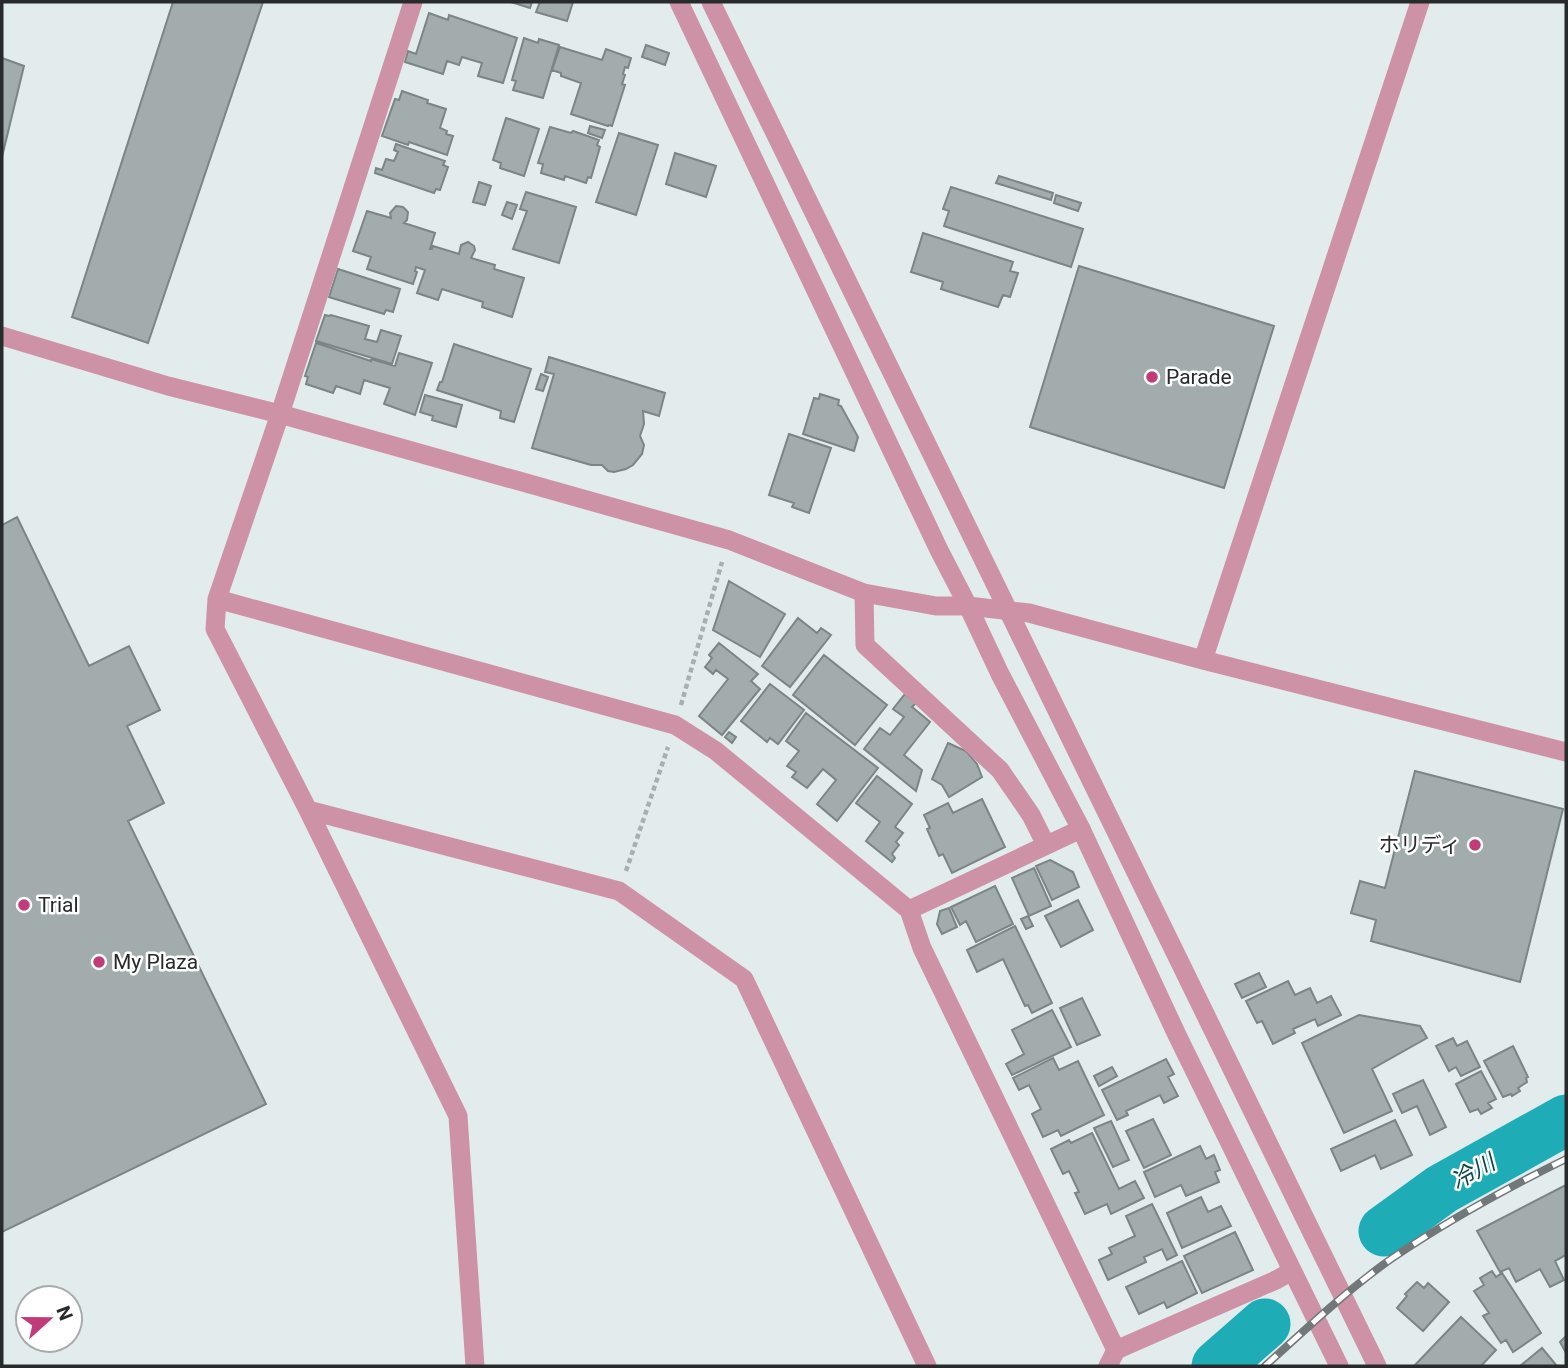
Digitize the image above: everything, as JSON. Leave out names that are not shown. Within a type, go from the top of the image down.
[{"type":"street","points":[[413,2],[280,414],[216,599],[215,629],[308,810],[458,1116],[475,1366]]},
{"type":"street","points":[[679,2],[939,550],[1081,829],[1177,1035],[1339,1366]]},
{"type":"street","points":[[711,2],[1377,1366]]},
{"type":"street","points":[[1203,660],[1420,2]]},
{"type":"street","points":[[2,336],[168,386],[280,414],[729,540],[864,593],[936,606],[968,606],[1029,613],[1566,752]]},
{"type":"street","points":[[864,593],[865,645],[1000,770],[1031,815],[1046,845]]},
{"type":"street","points":[[216,599],[676,725],[716,751],[909,909],[922,948],[1112,1358],[1292,1271]]},
{"type":"street","points":[[308,810],[619,891],[744,979],[918,1362]]},
{"type":"street","points":[[909,909],[1081,829]]},
{"type":"building","points":[[173,2],[263,2],[148,343],[72,317]]},
{"type":"building","points":[[511,2],[532,2],[530,8]]},
{"type":"building","points":[[540,2],[573,2],[567,21],[536,12]]},
{"type":"building","points":[[429,13],[448,20],[449,15],[517,38],[503,83],[478,76],[482,63],[462,57],[459,65],[447,61],[443,74],[405,62],[408,51],[416,54]]},
{"type":"building","points":[[524,38],[538,43],[539,39],[559,45],[543,98],[513,90],[516,81],[512,80]]},
{"type":"building","points":[[646,45],[669,53],[665,65],[642,57]]},
{"type":"building","points":[[560,47],[602,60],[606,49],[631,58],[623,74],[622,84],[625,85],[612,126],[571,114],[581,83],[552,70]]},
{"type":"building","points":[[2,58],[24,66],[2,157]]},
{"type":"building","points":[[402,91],[446,109],[440,128],[453,136],[447,155],[382,136],[395,99],[399,100]]},
{"type":"building","points":[[506,118],[539,129],[524,176],[500,168],[501,163],[493,160]]},
{"type":"building","points":[[590,126],[605,130],[602,138],[588,133]]},
{"type":"building","points":[[550,127],[599,140],[597,145],[600,147],[591,178],[588,177],[586,183],[565,176],[564,180],[541,173],[543,164],[538,163]]},
{"type":"building","points":[[619,133],[658,145],[636,215],[596,202]]},
{"type":"building","points":[[396,144],[445,161],[443,165],[448,167],[440,190],[436,189],[434,193],[375,173],[376,168],[382,170],[386,159],[394,161],[398,152],[394,150]]},
{"type":"building","points":[[675,153],[716,166],[706,197],[666,184]]},
{"type":"building","points":[[999,176],[1053,193],[1051,200],[996,183]]},
{"type":"building","points":[[479,182],[491,186],[485,205],[473,202]]},
{"type":"building","points":[[951,187],[1083,229],[1071,267],[944,226],[949,211],[943,209]]},
{"type":"building","points":[[526,192],[576,207],[559,263],[513,249],[527,211],[520,209]]},
{"type":"building","points":[[1056,195],[1081,203],[1078,211],[1054,203]]},
{"type":"building","points":[[507,202],[517,205],[512,219],[502,215]]},
{"type":"building","points":[[396,206],[403,207],[408,212],[404,223],[435,233],[430,249],[433,246],[459,254],[461,245],[468,242],[475,250],[471,258],[495,265],[494,269],[524,278],[512,317],[482,307],[483,302],[442,289],[438,300],[417,293],[425,270],[416,267],[413,284],[367,269],[371,257],[353,251],[367,211],[391,218],[390,213]]},
{"type":"building","points":[[923,233],[1013,262],[1010,271],[1018,273],[1010,297],[1003,295],[998,307],[941,289],[943,282],[911,272]]},
{"type":"building","name":"Parade","points":[[1079,266],[1274,326],[1224,488],[1030,427]]},
{"type":"building","points":[[338,269],[400,289],[393,312],[386,310],[384,314],[329,297]]},
{"type":"building","points":[[325,315],[369,326],[365,339],[377,342],[381,330],[401,336],[392,364],[316,341]]},
{"type":"building","points":[[316,343],[395,366],[399,353],[432,363],[415,415],[384,404],[390,388],[364,380],[360,394],[336,386],[333,393],[306,384],[308,377],[305,376]]},
{"type":"building","points":[[454,344],[531,369],[514,422],[500,418],[501,411],[437,390]]},
{"type":"building","points":[[549,357],[665,393],[659,416],[643,411],[644,424],[640,436],[644,445],[642,454],[633,465],[614,472],[608,471],[602,465],[591,465],[532,448],[554,374],[545,372]]},
{"type":"building","points":[[541,374],[548,377],[543,391],[536,389]]},
{"type":"building","points":[[820,394],[839,400],[838,405],[858,437],[854,451],[803,434],[814,398],[819,399]]},
{"type":"building","points":[[425,395],[462,405],[456,427],[432,420],[433,416],[420,412]]},
{"type":"building","points":[[789,434],[831,448],[809,513],[792,507],[794,503],[769,495]]},
{"type":"building","name":"My Plaza","points":[[17,517],[89,666],[129,646],[160,710],[127,726],[164,803],[128,821],[266,1104],[2,1232],[2,525]]},
{"type":"building","points":[[729,581],[785,614],[760,657],[713,630]]},
{"type":"building","points":[[798,618],[817,633],[821,628],[831,635],[790,687],[762,666]]},
{"type":"building","points":[[719,643],[758,674],[751,681],[760,689],[722,735],[699,716],[728,679],[716,670],[713,674],[705,667],[712,658],[709,655]]},
{"type":"building","points":[[824,655],[887,705],[855,745],[793,695]]},
{"type":"building","points":[[770,684],[804,710],[778,744],[770,738],[767,742],[741,721]]},
{"type":"building","points":[[905,694],[916,703],[912,707],[930,722],[904,755],[922,770],[916,791],[864,749],[880,728],[890,735],[904,717],[893,709]]},
{"type":"building","points":[[806,713],[878,768],[837,821],[817,804],[836,780],[823,769],[807,788],[792,777],[796,772],[787,766],[799,751],[786,741]]},
{"type":"building","points":[[729,732],[736,737],[732,743],[725,737]]},
{"type":"building","points":[[948,743],[966,751],[977,764],[982,777],[949,797],[942,785],[932,779]]},
{"type":"building","name":"ホリディ","points":[[1415,771],[1563,809],[1520,982],[1371,941],[1376,920],[1351,913],[1360,881],[1385,888]]},
{"type":"building","points":[[877,776],[912,804],[895,827],[903,833],[896,842],[899,845],[892,854],[895,858],[892,862],[866,841],[880,822],[856,803]]},
{"type":"building","points":[[982,799],[1005,847],[952,873],[943,854],[939,856],[924,815],[948,803],[953,813]]},
{"type":"building","points":[[1050,860],[1073,872],[1079,887],[1052,900],[1036,866]]},
{"type":"building","points":[[1034,868],[1051,906],[1029,916],[1012,878]]},
{"type":"building","points":[[995,886],[1013,924],[976,942],[966,921],[960,925],[951,907]]},
{"type":"building","points":[[1078,900],[1093,930],[1061,947],[1045,916]]},
{"type":"building","points":[[949,908],[957,927],[942,934],[937,924],[940,911]]},
{"type":"building","points":[[1028,916],[1033,926],[1026,929],[1021,919]]},
{"type":"building","points":[[1015,926],[1052,1003],[1032,1013],[1028,1005],[1025,1006],[1003,959],[977,972],[967,950]]},
{"type":"building","points":[[1259,973],[1266,987],[1242,998],[1235,984]]},
{"type":"building","points":[[1288,981],[1295,995],[1310,988],[1317,1003],[1331,996],[1341,1015],[1318,1026],[1315,1019],[1293,1029],[1295,1033],[1273,1044],[1262,1021],[1257,1023],[1246,1001]]},
{"type":"building","points":[[1082,998],[1100,1035],[1077,1045],[1060,1008]]},
{"type":"building","points":[[1052,1010],[1071,1047],[1012,1075],[1006,1064],[1024,1054],[1012,1030]]},
{"type":"building","points":[[1359,1015],[1420,1026],[1427,1038],[1372,1069],[1392,1111],[1344,1133],[1302,1043]]},
{"type":"building","points":[[1453,1038],[1457,1046],[1467,1041],[1480,1067],[1461,1076],[1456,1067],[1449,1071],[1436,1046]]},
{"type":"building","points":[[1513,1046],[1528,1077],[1527,1082],[1518,1088],[1520,1091],[1503,1097],[1484,1061]]},
{"type":"building","points":[[1053,1058],[1059,1070],[1078,1061],[1104,1115],[1061,1136],[1058,1130],[1043,1137],[1032,1114],[1041,1109],[1029,1085],[1019,1090],[1013,1078]]},
{"type":"building","points":[[1166,1059],[1174,1074],[1168,1077],[1178,1096],[1164,1103],[1160,1095],[1126,1111],[1128,1115],[1117,1120],[1102,1090]]},
{"type":"building","points":[[1112,1067],[1117,1076],[1099,1086],[1094,1076]]},
{"type":"building","points":[[1481,1071],[1496,1099],[1488,1103],[1492,1108],[1481,1114],[1478,1109],[1470,1112],[1456,1084]]},
{"type":"building","points":[[1423,1080],[1446,1127],[1430,1135],[1417,1106],[1402,1113],[1393,1094]]},
{"type":"building","points":[[1153,1119],[1171,1155],[1144,1168],[1126,1131]]},
{"type":"building","points":[[1395,1120],[1412,1155],[1381,1169],[1375,1155],[1341,1171],[1331,1149]]},
{"type":"building","points":[[1111,1121],[1129,1160],[1113,1167],[1094,1128]]},
{"type":"building","points":[[1092,1133],[1119,1189],[1135,1181],[1144,1198],[1111,1214],[1107,1204],[1085,1214],[1069,1171],[1063,1174],[1051,1149]]},
{"type":"building","points":[[1200,1146],[1206,1159],[1214,1155],[1220,1170],[1215,1172],[1219,1182],[1186,1196],[1181,1185],[1155,1197],[1144,1172]]},
{"type":"building","points":[[1566,1185],[1566,1255],[1555,1261],[1564,1280],[1550,1287],[1540,1269],[1516,1282],[1509,1268],[1500,1272],[1477,1231]]},
{"type":"building","points":[[1201,1197],[1208,1212],[1221,1206],[1231,1226],[1182,1248],[1167,1213]]},
{"type":"building","points":[[1152,1204],[1177,1255],[1167,1260],[1162,1249],[1144,1257],[1146,1262],[1108,1280],[1099,1260],[1112,1254],[1109,1248],[1135,1236],[1126,1216]]},
{"type":"building","points":[[1235,1232],[1253,1270],[1202,1293],[1184,1256]]},
{"type":"building","points":[[1182,1261],[1197,1293],[1167,1308],[1164,1302],[1139,1314],[1126,1287]]},
{"type":"building","points":[[1492,1271],[1496,1277],[1502,1273],[1541,1333],[1513,1352],[1506,1340],[1501,1343],[1483,1316],[1489,1313],[1474,1291],[1484,1285],[1480,1278]]},
{"type":"building","points":[[1417,1282],[1424,1288],[1428,1283],[1449,1302],[1423,1331],[1397,1308],[1407,1296],[1405,1294]]},
{"type":"building","points":[[1461,1317],[1496,1350],[1481,1366],[1414,1366]]},
{"type":"building","points":[[1566,1336],[1566,1353],[1560,1342]]},
{"type":"building","points":[[1542,1348],[1557,1366],[1520,1366]]},
{"type":"waterway","name":"冷川","points":[[1384,1231],[1442,1189],[1566,1120]]},
{"type":"waterway","name":"冷川","points":[[1217,1366],[1265,1324]]},
{"type":"railway","points":[[1265,1366],[1342,1297],[1391,1259],[1477,1206],[1566,1159]]},
{"type":"place","name":"Parade","points":[[1152,377]]},
{"type":"place","name":"ホリディ","points":[[1475,845]]},
{"type":"place","name":"Trial","points":[[24,905]]},
{"type":"place","name":"My Plaza","points":[[99,962]]}]
